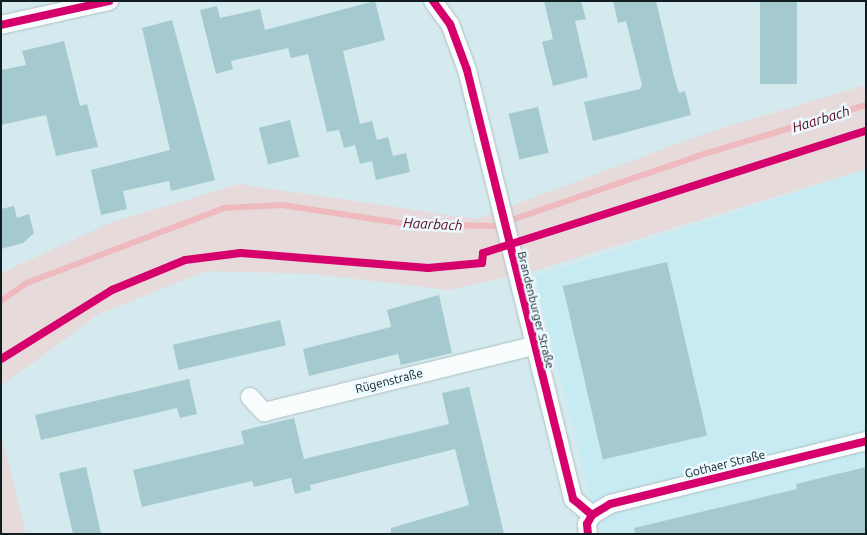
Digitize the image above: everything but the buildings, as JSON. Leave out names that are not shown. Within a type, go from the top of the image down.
[{"type":"street","points":[[1,26],[109,1]]},
{"type":"street","name":"Brandenburger Straße","points":[[442,4],[467,70],[508,246],[573,499],[592,516]]},
{"type":"street","name":"Rügenstraße","points":[[250,397],[264,412],[533,346]]},
{"type":"street","name":"Gothaer Straße","points":[[592,516],[610,504],[866,442]]},
{"type":"street","points":[[588,534],[587,524],[592,516]]},
{"type":"shaded area","points":[[866,85],[866,169],[531,272],[448,290],[314,274],[206,271],[99,314],[1,386],[1,273],[112,222],[239,184],[477,219],[706,133]]},
{"type":"shaded area","points":[[866,170],[866,534],[600,534],[535,276]]},
{"type":"shaded area","points":[[1,433],[26,534],[1,534]]},
{"type":"waterway","name":"Haarbach","points":[[1,301],[27,283],[224,208],[282,205],[407,224],[494,226],[698,156],[866,105]]},
{"type":"cycle path","points":[[1,25],[109,1]]},
{"type":"cycle path","points":[[433,1],[450,24],[467,70],[573,499],[592,515]]},
{"type":"cycle path","points":[[1,359],[112,290],[185,260],[241,253],[428,268],[482,263],[483,253],[866,131]]},
{"type":"cycle path","points":[[588,534],[587,524],[592,515],[610,504],[866,441]]}]
